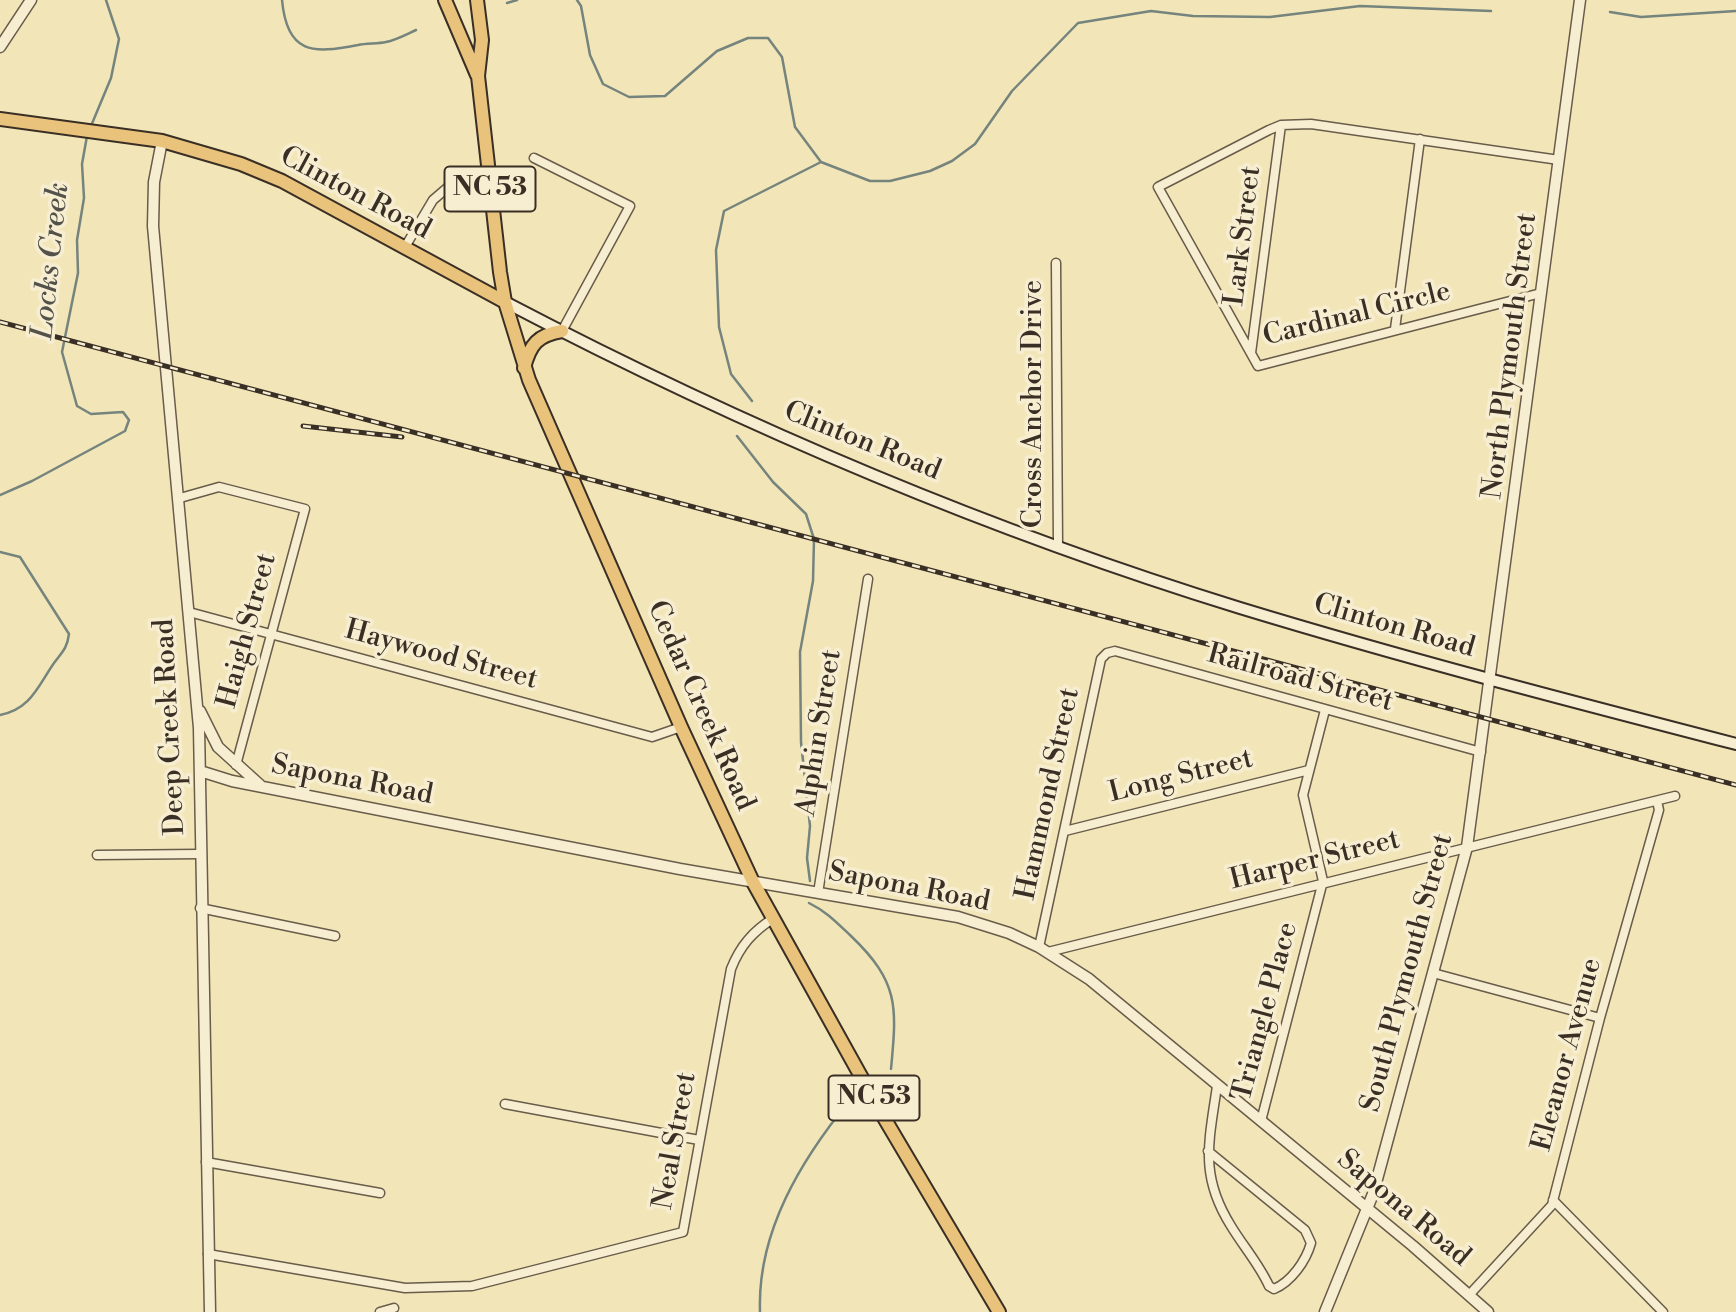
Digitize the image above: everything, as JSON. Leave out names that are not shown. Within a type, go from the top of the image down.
[{"type":"main road","name":"Cedar Creek Road","points":[[445,0],[478,76]]},
{"type":"main road","name":"Cedar Creek Road","points":[[477,0],[482,40],[478,76],[505,302],[524,368],[681,727],[753,882],[883,1116],[999,1312]]},
{"type":"main road","name":"Clinton Road","points":[[0,119],[162,141],[217,155],[262,173],[635,369],[803,445],[1058,545],[1238,607],[1491,680],[1736,744]]},
{"type":"main road","points":[[524,368],[534,341],[545,334],[562,331]]},
{"type":"street","points":[[0,47],[31,0]]},
{"type":"street","name":"North Plymouth Street","points":[[1486,719],[1580,0]]},
{"type":"street","name":"Cardinal Circle","points":[[1541,293],[1258,366],[1158,187],[1281,125],[1311,124],[1559,160]]},
{"type":"street","name":"Lark Street","points":[[1251,353],[1281,125]]},
{"type":"street","points":[[1395,329],[1420,139]]},
{"type":"street","name":"Deep Creek Road","points":[[162,141],[154,182],[153,226],[197,704],[210,1312]]},
{"type":"street","points":[[534,158],[630,206],[562,331]]},
{"type":"street","points":[[405,247],[433,200],[454,182]]},
{"type":"street","name":"Cross Anchor Drive","points":[[1056,263],[1058,545]]},
{"type":"street","name":"Haigh Street","points":[[180,498],[219,487],[305,509],[236,765]]},
{"type":"street","name":"Alphin Street","points":[[818,893],[868,579]]},
{"type":"street","name":"Haywood Street","points":[[188,612],[652,737],[681,727]]},
{"type":"street","name":"Railroad Street","points":[[1107,653],[1115,651],[1480,752]]},
{"type":"street","name":"Hammond Street","points":[[1043,949],[1101,659],[1107,653]]},
{"type":"street","points":[[197,704],[219,747],[263,787]]},
{"type":"street","name":"Triangle Place","points":[[1261,1121],[1324,881],[1303,795],[1325,710]]},
{"type":"street","name":"South Plymouth Street","points":[[1325,1312],[1368,1209],[1468,847],[1486,719]]},
{"type":"street","name":"Long Street","points":[[1065,831],[1309,770]]},
{"type":"street","name":"Sapona Road","points":[[200,771],[263,787],[753,882],[958,917],[1009,933],[1043,949],[1089,979],[1470,1294],[1488,1312]]},
{"type":"street","name":"Harper Street","points":[[1043,949],[1675,796]]},
{"type":"street","name":"Eleanor Avenue","points":[[1470,1294],[1553,1200],[1600,1018],[1659,810],[1657,801]]},
{"type":"street","points":[[97,855],[200,855]]},
{"type":"street","points":[[200,908],[335,936]]},
{"type":"street","name":"Neal Street","points":[[208,1254],[405,1288],[472,1286],[683,1232],[731,969],[745,942],[774,918]]},
{"type":"street","points":[[1433,973],[1600,1018]]},
{"type":"street","points":[[1208,1151],[1305,1230],[1311,1243],[1307,1257],[1281,1286],[1274,1289],[1269,1286],[1230,1225],[1209,1180],[1208,1151],[1217,1086]]},
{"type":"street","points":[[505,1104],[699,1140]]},
{"type":"street","points":[[206,1162],[380,1194]]},
{"type":"street","points":[[1553,1200],[1664,1312]]},
{"type":"street","points":[[380,1312],[394,1308]]},
{"type":"waterway","name":"Locks Creek","points":[[91,126],[111,78],[119,39],[106,0]]},
{"type":"waterway","name":"Locks Creek","points":[[282,0],[285,18],[296,40],[315,49],[386,42],[416,30]]},
{"type":"waterway","name":"Locks Creek","points":[[507,3],[517,0]]},
{"type":"waterway","name":"Locks Creek","points":[[577,0],[581,6],[590,55],[603,84],[629,97],[665,96],[717,51],[748,38],[768,38],[782,57],[795,127],[821,162],[870,181],[890,181],[930,171],[952,161],[975,144],[1012,91],[1078,23],[1151,11],[1193,16],[1270,17],[1360,6],[1491,11]]},
{"type":"waterway","points":[[1610,12],[1641,17],[1736,11]]},
{"type":"waterway","name":"Locks Creek","points":[[0,495],[32,481],[125,431],[129,420],[123,412],[91,414],[77,406],[62,352],[78,273],[77,240],[84,198],[82,164],[87,136]]},
{"type":"waterway","points":[[752,401],[731,374],[719,327],[716,250],[724,211],[821,162]]},
{"type":"waterway","points":[[737,436],[773,482],[806,514],[814,539],[813,581],[800,652],[801,742],[810,826],[807,858],[810,881]]},
{"type":"waterway","name":"Locks Creek","points":[[0,552],[20,557],[69,634],[64,650],[33,695],[19,708],[0,715]]},
{"type":"waterway","points":[[809,903],[826,914],[867,952],[886,982],[894,1011],[891,1069]]},
{"type":"waterway","points":[[760,1312],[761,1282],[774,1226],[799,1172],[850,1100]]},
{"type":"railway","points":[[0,322],[1736,785]]},
{"type":"railway","points":[[303,426],[402,437]]}]
